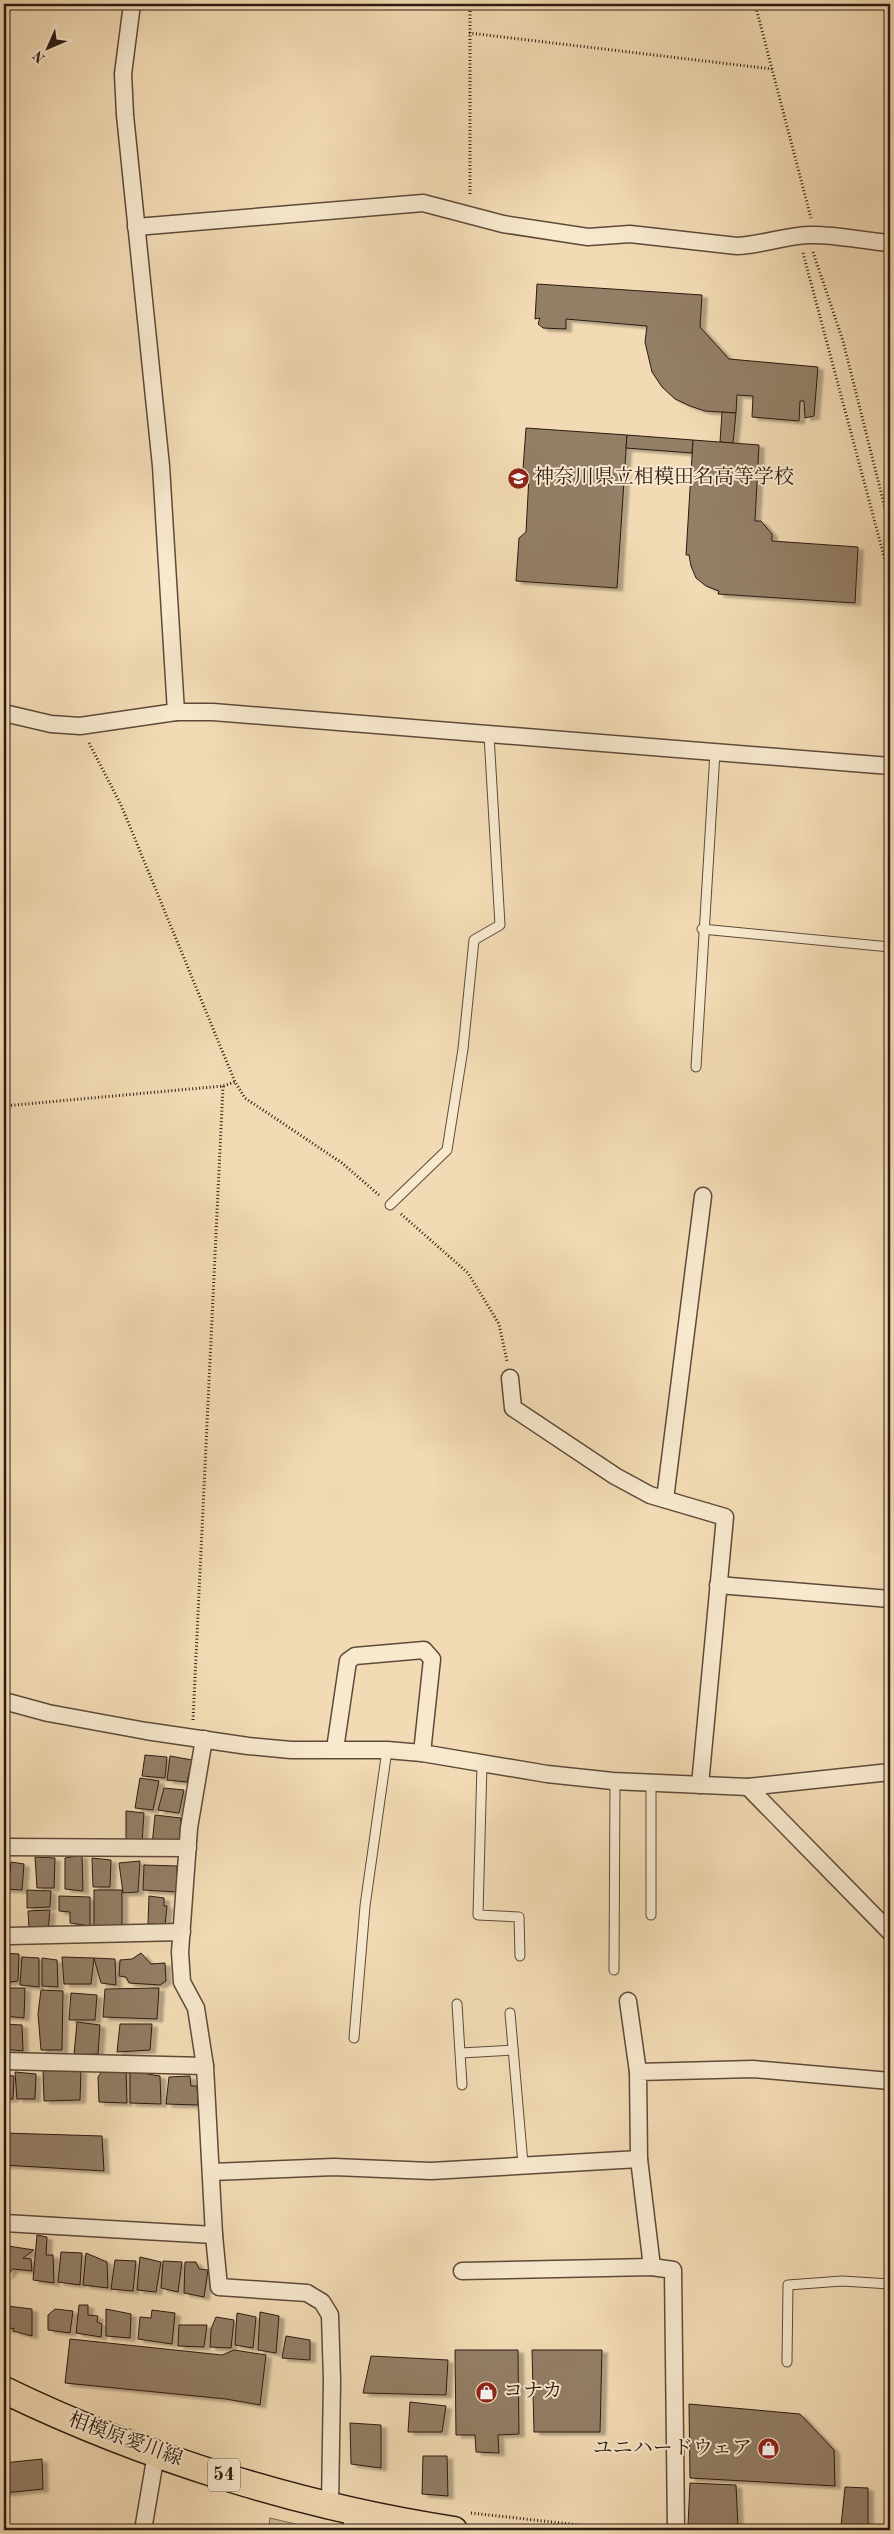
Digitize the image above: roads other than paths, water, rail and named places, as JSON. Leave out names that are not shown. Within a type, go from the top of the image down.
[{"type":"main road","name":"相模原愛川線","points":[[4,2390],[89,2428],[156,2454],[345,2516],[460,2521]]},
{"type":"street","points":[[132,4],[123,74],[128,156],[162,466],[176,712]]},
{"type":"street","points":[[136,227],[423,203],[470,217],[503,224],[588,237],[630,234],[737,246],[752,245],[780,238],[805,236],[890,243]]},
{"type":"street","points":[[4,713],[50,724],[80,726],[176,712],[213,712],[890,766]]},
{"type":"street","points":[[665,1499],[703,1196]]},
{"type":"street","points":[[510,1378],[512,1408],[615,1476],[650,1495],[725,1517],[700,1785]]},
{"type":"street","points":[[718,1585],[890,1599]]},
{"type":"street","points":[[335,1750],[348,1661],[355,1656],[424,1650],[432,1659],[422,1753]]},
{"type":"street","points":[[4,1701],[48,1713],[198,1738],[291,1750],[388,1750],[422,1753],[482,1764],[651,1784],[748,1787],[890,1772]]},
{"type":"street","points":[[198,1738],[182,1932],[182,1982],[196,2008],[205,2066],[214,2235],[219,2287],[307,2293],[322,2302],[330,2315],[332,2380],[345,2516]]},
{"type":"street","points":[[748,1787],[890,1932]]},
{"type":"street","points":[[4,1847],[188,1848]]},
{"type":"street","points":[[10,1936],[182,1932]]},
{"type":"street","points":[[628,2000],[638,2072],[639,2160],[652,2267]]},
{"type":"street","points":[[4,2061],[205,2066]]},
{"type":"street","points":[[638,2072],[753,2069],[890,2081]]},
{"type":"street","points":[[212,2172],[334,2166],[431,2171],[523,2164],[639,2160]]},
{"type":"street","points":[[4,2223],[214,2235]]},
{"type":"street","points":[[462,2271],[652,2267],[673,2270],[676,2530]]},
{"type":"street","points":[[143,2530],[156,2454]]},
{"type":"lane","points":[[390,1205],[447,1150],[464,1040],[474,940],[500,925],[489,735]]},
{"type":"lane","points":[[696,1067],[702,929],[715,752]]},
{"type":"lane","points":[[702,929],[890,947]]},
{"type":"lane","points":[[354,2038],[365,1906],[388,1750]]},
{"type":"lane","points":[[482,1764],[478,1915],[519,1917],[520,1956]]},
{"type":"lane","points":[[614,1970],[615,1781]]},
{"type":"lane","points":[[651,1784],[651,1915]]},
{"type":"lane","points":[[457,2004],[462,2085]]},
{"type":"lane","points":[[510,2014],[523,2164]]},
{"type":"lane","points":[[461,2053],[513,2050]]},
{"type":"lane","points":[[787,2362],[788,2285],[842,2281],[890,2284]]},
{"type":"place","name":"神奈川県立相模田名高等学校","points":[[518,478]]},
{"type":"place","name":"コナカ","points":[[487,2392]]},
{"type":"place","name":"ユニハードウェア","points":[[768,2449]]}]
